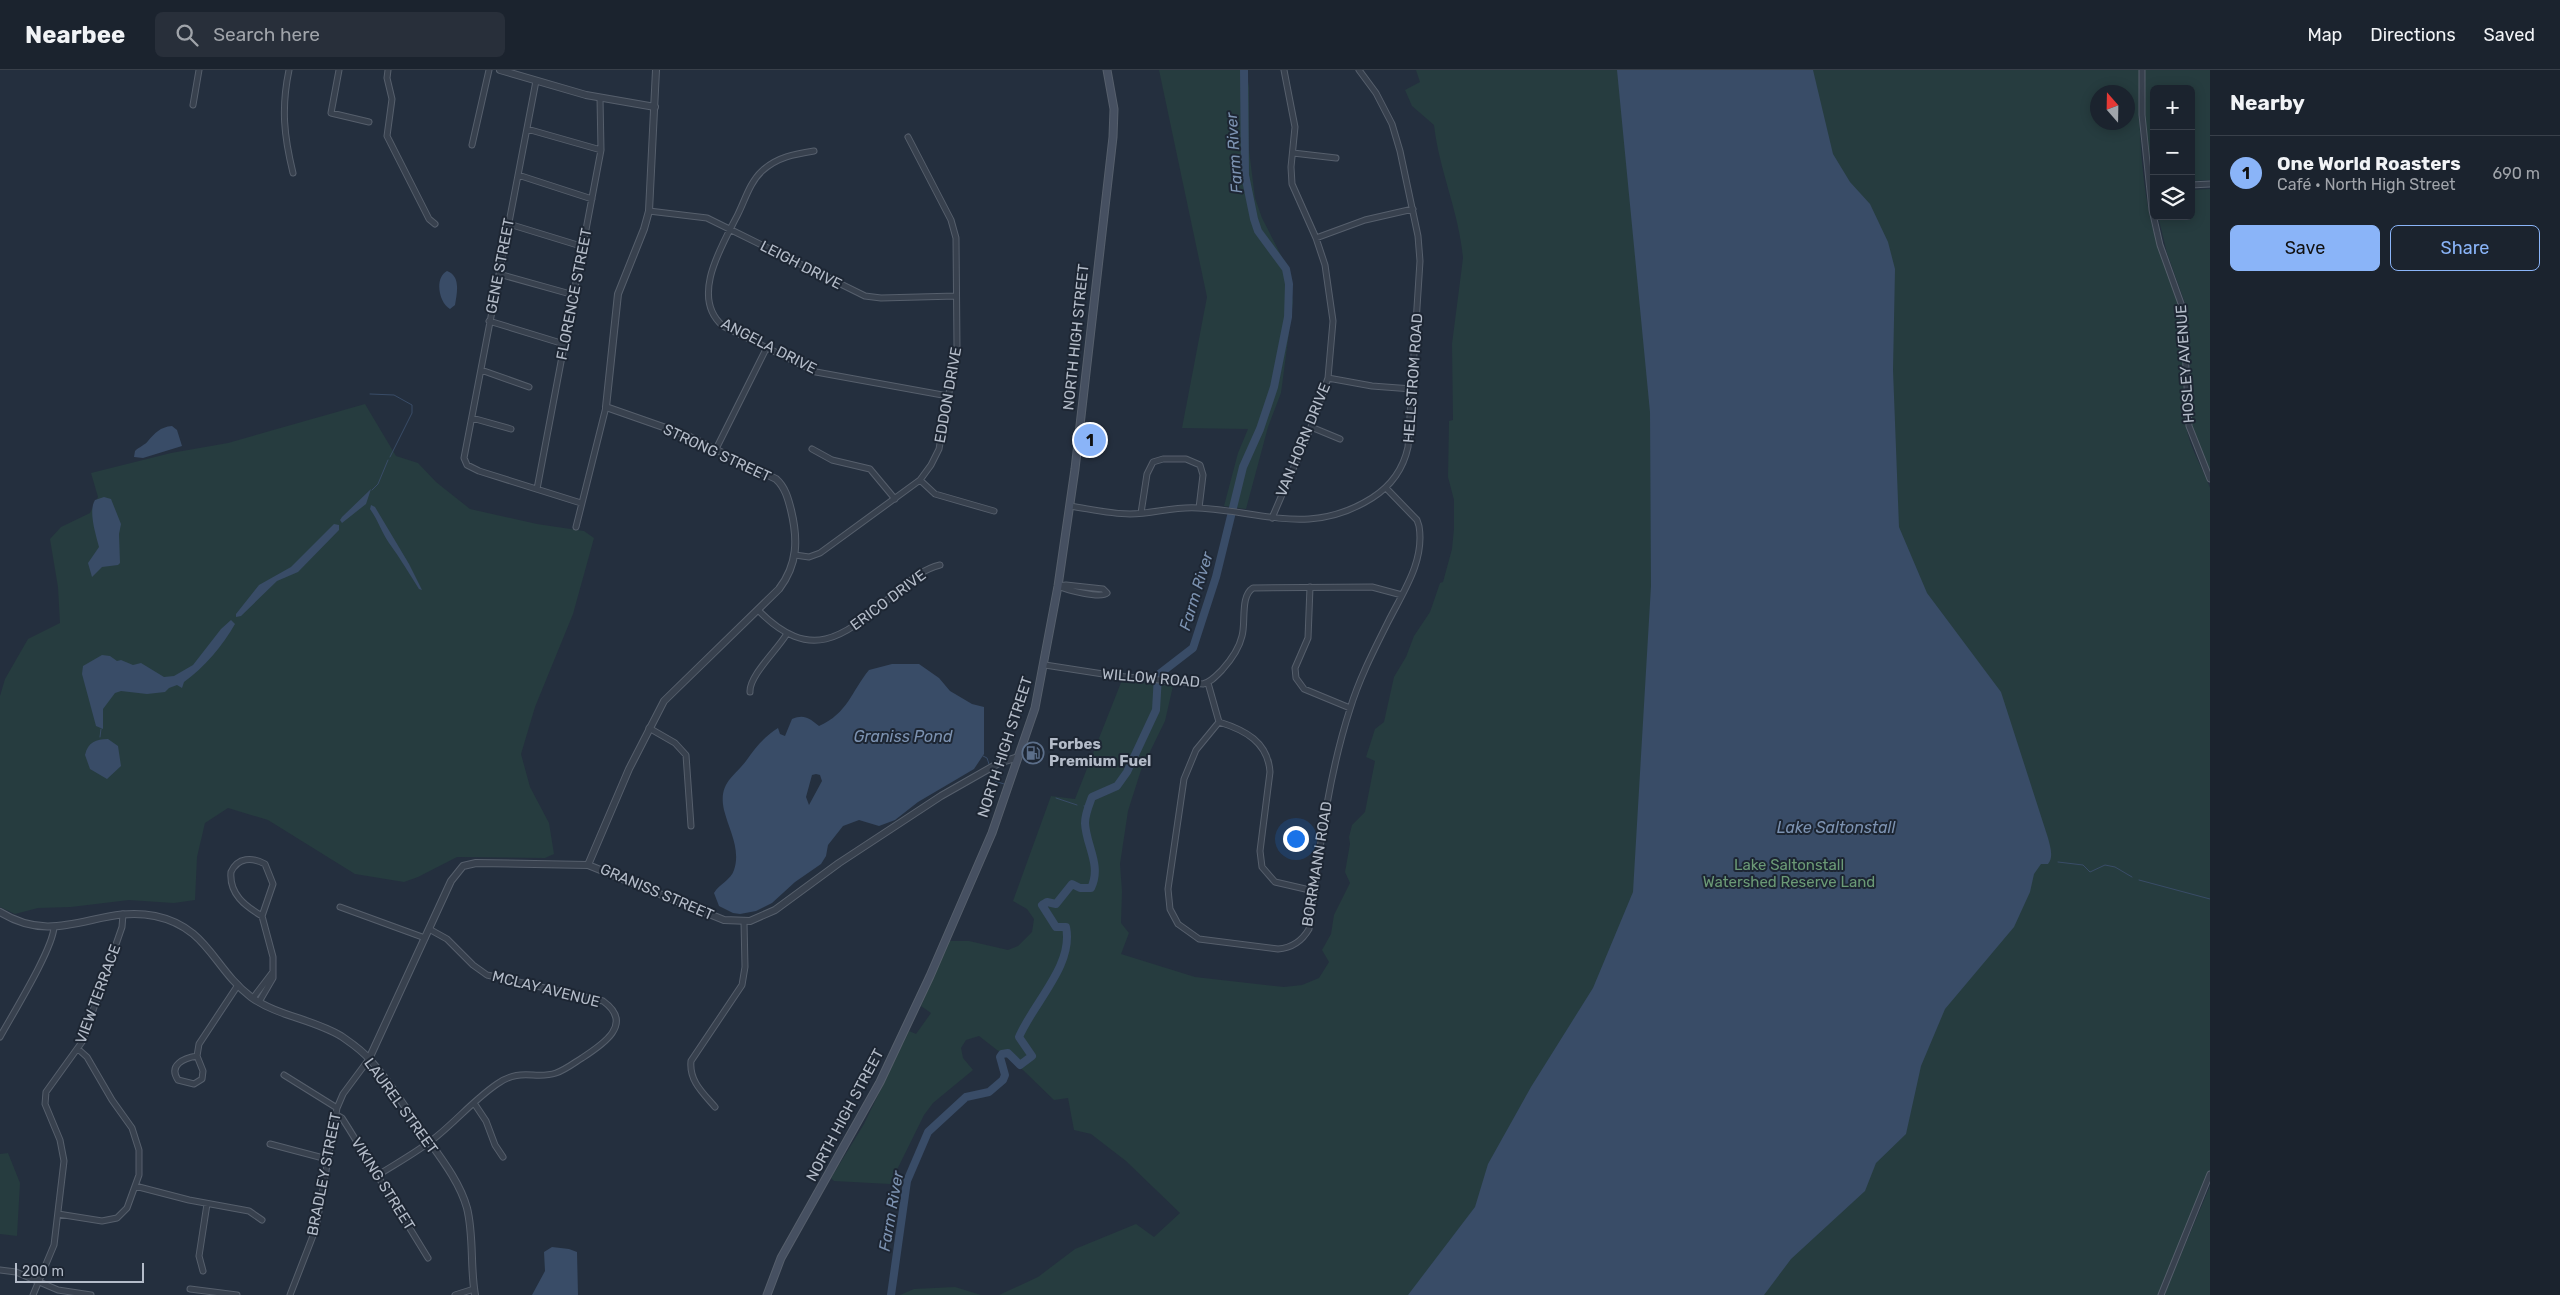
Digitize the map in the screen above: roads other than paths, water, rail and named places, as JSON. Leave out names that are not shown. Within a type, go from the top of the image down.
[{"type":"main road","name":"NORTH HIGH STREET","points":[[767,1295],[781,1258],[863,1115],[894,1054],[983,856],[1036,708],[1045,665],[1070,506],[1113,136],[1114,109],[1107,70]]},
{"type":"street","points":[[193,105],[199,70]]},
{"type":"street","points":[[288,70],[283,106],[285,142],[293,173]]},
{"type":"street","points":[[339,70],[331,109],[335,115],[369,122]]},
{"type":"street","points":[[388,70],[392,99],[387,136],[429,219],[435,224]]},
{"type":"street","points":[[472,146],[489,70]]},
{"type":"street","points":[[500,70],[536,82],[600,98],[656,107]]},
{"type":"street","points":[[576,527],[606,407],[618,294],[649,211],[656,107],[656,70]]},
{"type":"street","name":"VAN HORN DRIVE","points":[[1272,518],[1311,427],[1328,378],[1333,320],[1325,266],[1316,238],[1292,184],[1294,112],[1284,70]]},
{"type":"street","name":"HELLSTROM ROAD","points":[[1070,506],[1123,514],[1199,508],[1272,518],[1309,520],[1341,513],[1367,501],[1386,488],[1398,474],[1406,456],[1412,389],[1420,261],[1418,236],[1392,124],[1379,98],[1359,70]]},
{"type":"street","name":"HOSLEY AVENUE","points":[[2142,70],[2142,115],[2150,175]]},
{"type":"street","name":"GENE STREET","points":[[536,82],[489,321],[465,450],[465,460],[471,467],[537,489]]},
{"type":"street","name":"FLORENCE STREET","points":[[537,489],[601,150],[600,98]]},
{"type":"street","points":[[527,129],[601,150]]},
{"type":"street","name":"EDDON DRIVE","points":[[795,555],[809,556],[820,553],[895,499],[920,480],[931,466],[939,449],[957,348],[954,226],[908,137]]},
{"type":"street","name":"ANGELA DRIVE","points":[[814,151],[786,156],[762,171],[753,183],[713,266],[709,292],[710,308],[715,318],[723,326],[816,372],[948,396]]},
{"type":"street","points":[[1294,152],[1336,158]]},
{"type":"street","points":[[518,175],[592,199]]},
{"type":"street","points":[[2195,185],[2210,184]]},
{"type":"street","points":[[1316,238],[1366,220],[1413,209]]},
{"type":"street","name":"LEIGH DRIVE","points":[[649,211],[700,216],[865,296],[881,298],[956,296]]},
{"type":"street","name":"HOSLEY AVENUE","points":[[2157,220],[2160,245],[2183,309],[2189,426],[2210,479]]},
{"type":"street","points":[[509,224],[584,247]]},
{"type":"street","points":[[499,274],[574,295]]},
{"type":"street","points":[[489,321],[564,344]]},
{"type":"street","points":[[716,449],[767,347]]},
{"type":"street","points":[[481,370],[529,386]]},
{"type":"street","points":[[1328,378],[1372,386],[1412,389]]},
{"type":"street","name":"STRONG STREET","points":[[588,865],[628,769],[649,728],[671,692],[783,584],[795,555],[795,526],[783,487],[773,477],[716,449],[606,407]]},
{"type":"street","points":[[472,418],[511,429]]},
{"type":"street","points":[[1311,427],[1340,438]]},
{"type":"street","points":[[812,449],[832,460],[870,469],[895,499]]},
{"type":"street","points":[[1141,514],[1149,468],[1155,460],[1163,459],[1186,459],[1200,465],[1203,476],[1199,508]]},
{"type":"street","points":[[920,480],[935,494],[994,511]]},
{"type":"street","name":"BORRMANN ROAD","points":[[1219,722],[1196,750],[1184,779],[1168,889],[1169,903],[1174,917],[1184,931],[1198,939],[1283,948],[1300,941],[1306,933],[1328,792],[1350,708],[1374,651],[1415,565],[1420,531],[1417,520],[1386,488]]},
{"type":"street","points":[[537,489],[581,503]]},
{"type":"street","name":"ERICO DRIVE","points":[[786,635],[812,640],[828,639],[842,634],[921,572],[940,565]]},
{"type":"street","points":[[1058,586],[1103,589],[1107,593],[1102,596],[1066,590],[1058,586]]},
{"type":"street","name":"WILLOW ROAD","points":[[1045,665],[1148,680],[1208,683],[1229,662],[1239,646],[1244,625],[1246,596],[1250,590],[1258,587],[1372,587],[1402,595]]},
{"type":"street","points":[[1310,587],[1308,638],[1295,668],[1296,678],[1304,689],[1350,708]]},
{"type":"street","points":[[750,692],[752,679],[771,657],[786,635],[758,610]]},
{"type":"street","points":[[1208,683],[1219,722],[1252,736],[1259,742],[1269,760],[1269,780],[1260,851],[1265,871],[1280,884],[1314,891]]},
{"type":"street","points":[[649,728],[675,743],[686,755],[691,826]]},
{"type":"street","name":"GRANISS STREET","points":[[369,1059],[454,875],[463,866],[476,863],[588,865],[724,920],[744,922],[757,920],[775,910],[846,858],[951,790],[1006,760],[1018,758]]},
{"type":"street","points":[[256,1000],[272,978],[273,957],[262,916],[273,892],[272,877],[262,862],[250,858],[242,861],[231,872],[233,886],[241,902],[262,916]]},
{"type":"street","points":[[340,907],[425,938]]},
{"type":"street","name":"LAUREL STREET","points":[[0,912],[22,922],[54,928],[123,914],[156,916],[186,928],[208,947],[238,985],[256,1000],[325,1028],[352,1044],[369,1059],[458,1187],[465,1204],[470,1226],[474,1292]]},
{"type":"street","name":"VIEW TERRACE","points":[[33,1295],[52,1254],[58,1214],[63,1150],[47,1112],[45,1097],[50,1084],[78,1049],[122,927],[123,914]]},
{"type":"street","points":[[715,1107],[695,1083],[692,1076],[691,1061],[742,985],[745,967],[744,922]]},
{"type":"street","points":[[0,1037],[40,962],[54,928]]},
{"type":"street","name":"MCLAY AVENUE","points":[[378,1175],[428,1142],[496,1084],[510,1077],[526,1074],[553,1074],[570,1066],[609,1039],[614,1029],[614,1015],[610,1007],[599,999],[487,975],[473,965],[451,942],[429,929]]},
{"type":"street","points":[[197,1056],[182,1060],[177,1065],[174,1072],[178,1080],[194,1084],[200,1082],[203,1071],[197,1056],[202,1037],[221,1014],[238,985]]},
{"type":"street","points":[[58,1214],[110,1221],[123,1214],[136,1186],[139,1170],[139,1150],[132,1128],[112,1100],[87,1057],[78,1049]]},
{"type":"street","name":"BRADLEY STREET","points":[[290,1295],[316,1228],[336,1111],[348,1087],[369,1059]]},
{"type":"street","name":"VIKING STREET","points":[[284,1075],[336,1111],[342,1118],[428,1258]]},
{"type":"street","points":[[474,1103],[486,1121],[495,1145],[503,1157]]},
{"type":"street","points":[[270,1144],[327,1159]]},
{"type":"street","points":[[2161,1295],[2210,1174]]},
{"type":"street","points":[[136,1186],[208,1204],[249,1211],[262,1220]]},
{"type":"street","points":[[203,1271],[199,1256],[208,1204]]},
{"type":"street","points":[[0,1270],[16,1272],[58,1290],[91,1295]]},
{"type":"street","points":[[190,1289],[216,1294],[237,1295]]},
{"type":"street","points":[[455,1295],[474,1292]]},
{"type":"water","name":"Lake Saltonstall","points":[[1617,70],[1813,70],[1833,154],[1850,182],[1870,204],[1888,242],[1895,269],[1893,370],[1899,527],[1927,593],[2001,692],[2048,838],[2051,858],[2048,864],[2041,864],[2034,874],[2030,892],[2014,927],[1945,1009],[1921,1066],[1906,1134],[1876,1163],[1865,1191],[1791,1259],[1764,1295],[1408,1295],[1475,1207],[1488,1164],[1531,1087],[1593,988],[1633,892],[1651,586],[1650,412]]},
{"type":"water","points":[[447,271],[454,277],[457,285],[455,305],[450,309],[443,302],[439,290],[440,279]]},
{"type":"water","points":[[172,426],[177,430],[182,446],[143,458],[134,457],[135,451],[156,433],[161,429]]},
{"type":"water","points":[[371,489],[366,504],[342,523],[340,520],[342,517]]},
{"type":"water","points":[[104,497],[111,499],[121,524],[119,534],[120,563],[118,565],[102,567],[92,577],[88,563],[99,547],[92,510],[95,500]]},
{"type":"water","points":[[371,505],[375,507],[422,590],[419,589],[387,539],[370,509]]},
{"type":"water","points":[[334,524],[339,525],[339,530],[298,572],[277,581],[241,616],[236,617],[236,614],[259,585],[291,567]]},
{"type":"water","points":[[231,620],[235,624],[225,640],[206,663],[184,682],[182,688],[177,685],[165,692],[147,694],[121,691],[115,693],[103,709],[103,729],[96,726],[82,674],[83,666],[102,655],[110,656],[117,661],[121,660],[133,665],[141,663],[164,677],[174,676],[193,665],[221,629]]},
{"type":"water","name":"Graniss Pond","points":[[892,664],[919,664],[939,678],[950,691],[972,704],[984,707],[984,754],[974,769],[918,802],[895,820],[879,826],[859,820],[843,826],[828,845],[826,856],[821,864],[795,882],[772,903],[756,911],[740,914],[733,913],[719,906],[714,893],[728,879],[734,870],[736,862],[734,840],[723,801],[723,793],[728,781],[768,735],[778,728],[780,734],[785,736],[792,719],[806,718],[819,726],[837,715],[869,670]],"holes":[[[812,775],[820,775],[822,781],[809,805],[806,797]]]},
{"type":"water","points":[[108,739],[118,746],[121,766],[107,779],[90,769],[85,755],[90,744]]},
{"type":"water","points":[[552,1247],[577,1252],[578,1295],[532,1295],[545,1271],[544,1252]]},
{"type":"waterway","name":"Farm River","points":[[891,1295],[907,1181],[928,1132],[966,1097],[989,1092],[1003,1080],[1005,1075],[1000,1057],[1002,1054],[1008,1053],[1020,1065],[1032,1056],[1019,1037],[1059,969],[1067,941],[1066,927],[1056,927],[1042,905],[1047,902],[1056,904],[1072,884],[1080,888],[1091,888],[1095,871],[1085,823],[1088,806],[1092,797],[1117,786],[1127,772],[1156,710],[1158,675],[1193,648],[1216,577],[1243,467],[1260,429],[1274,387],[1288,317],[1289,284],[1286,269],[1258,231],[1254,219],[1245,175],[1244,70]]},
{"type":"waterway","points":[[370,394],[394,395],[412,405],[412,413],[390,457]]},
{"type":"waterway","points":[[372,490],[378,484],[388,460]]},
{"type":"waterway","points":[[100,737],[101,729]]},
{"type":"waterway","points":[[983,756],[987,758],[989,764]]},
{"type":"waterway","points":[[991,774],[995,781],[1004,784]]},
{"type":"waterway","points":[[1056,798],[1077,805]]},
{"type":"waterway","name":"Farm River","points":[[1084,806],[1088,807]]},
{"type":"waterway","points":[[2058,862],[2083,865],[2090,872],[2105,865],[2115,867],[2132,877]]},
{"type":"waterway","points":[[2139,880],[2210,899]]},
{"type":"place","name":"One World Roasters","points":[[1090,440]]},
{"type":"place","name":"Forbes Premium Fuel","points":[[1033,753]]},
{"type":"park label","name":"Lake Saltonstall Watershed Reserve Land","points":[[1789,874]]}]
